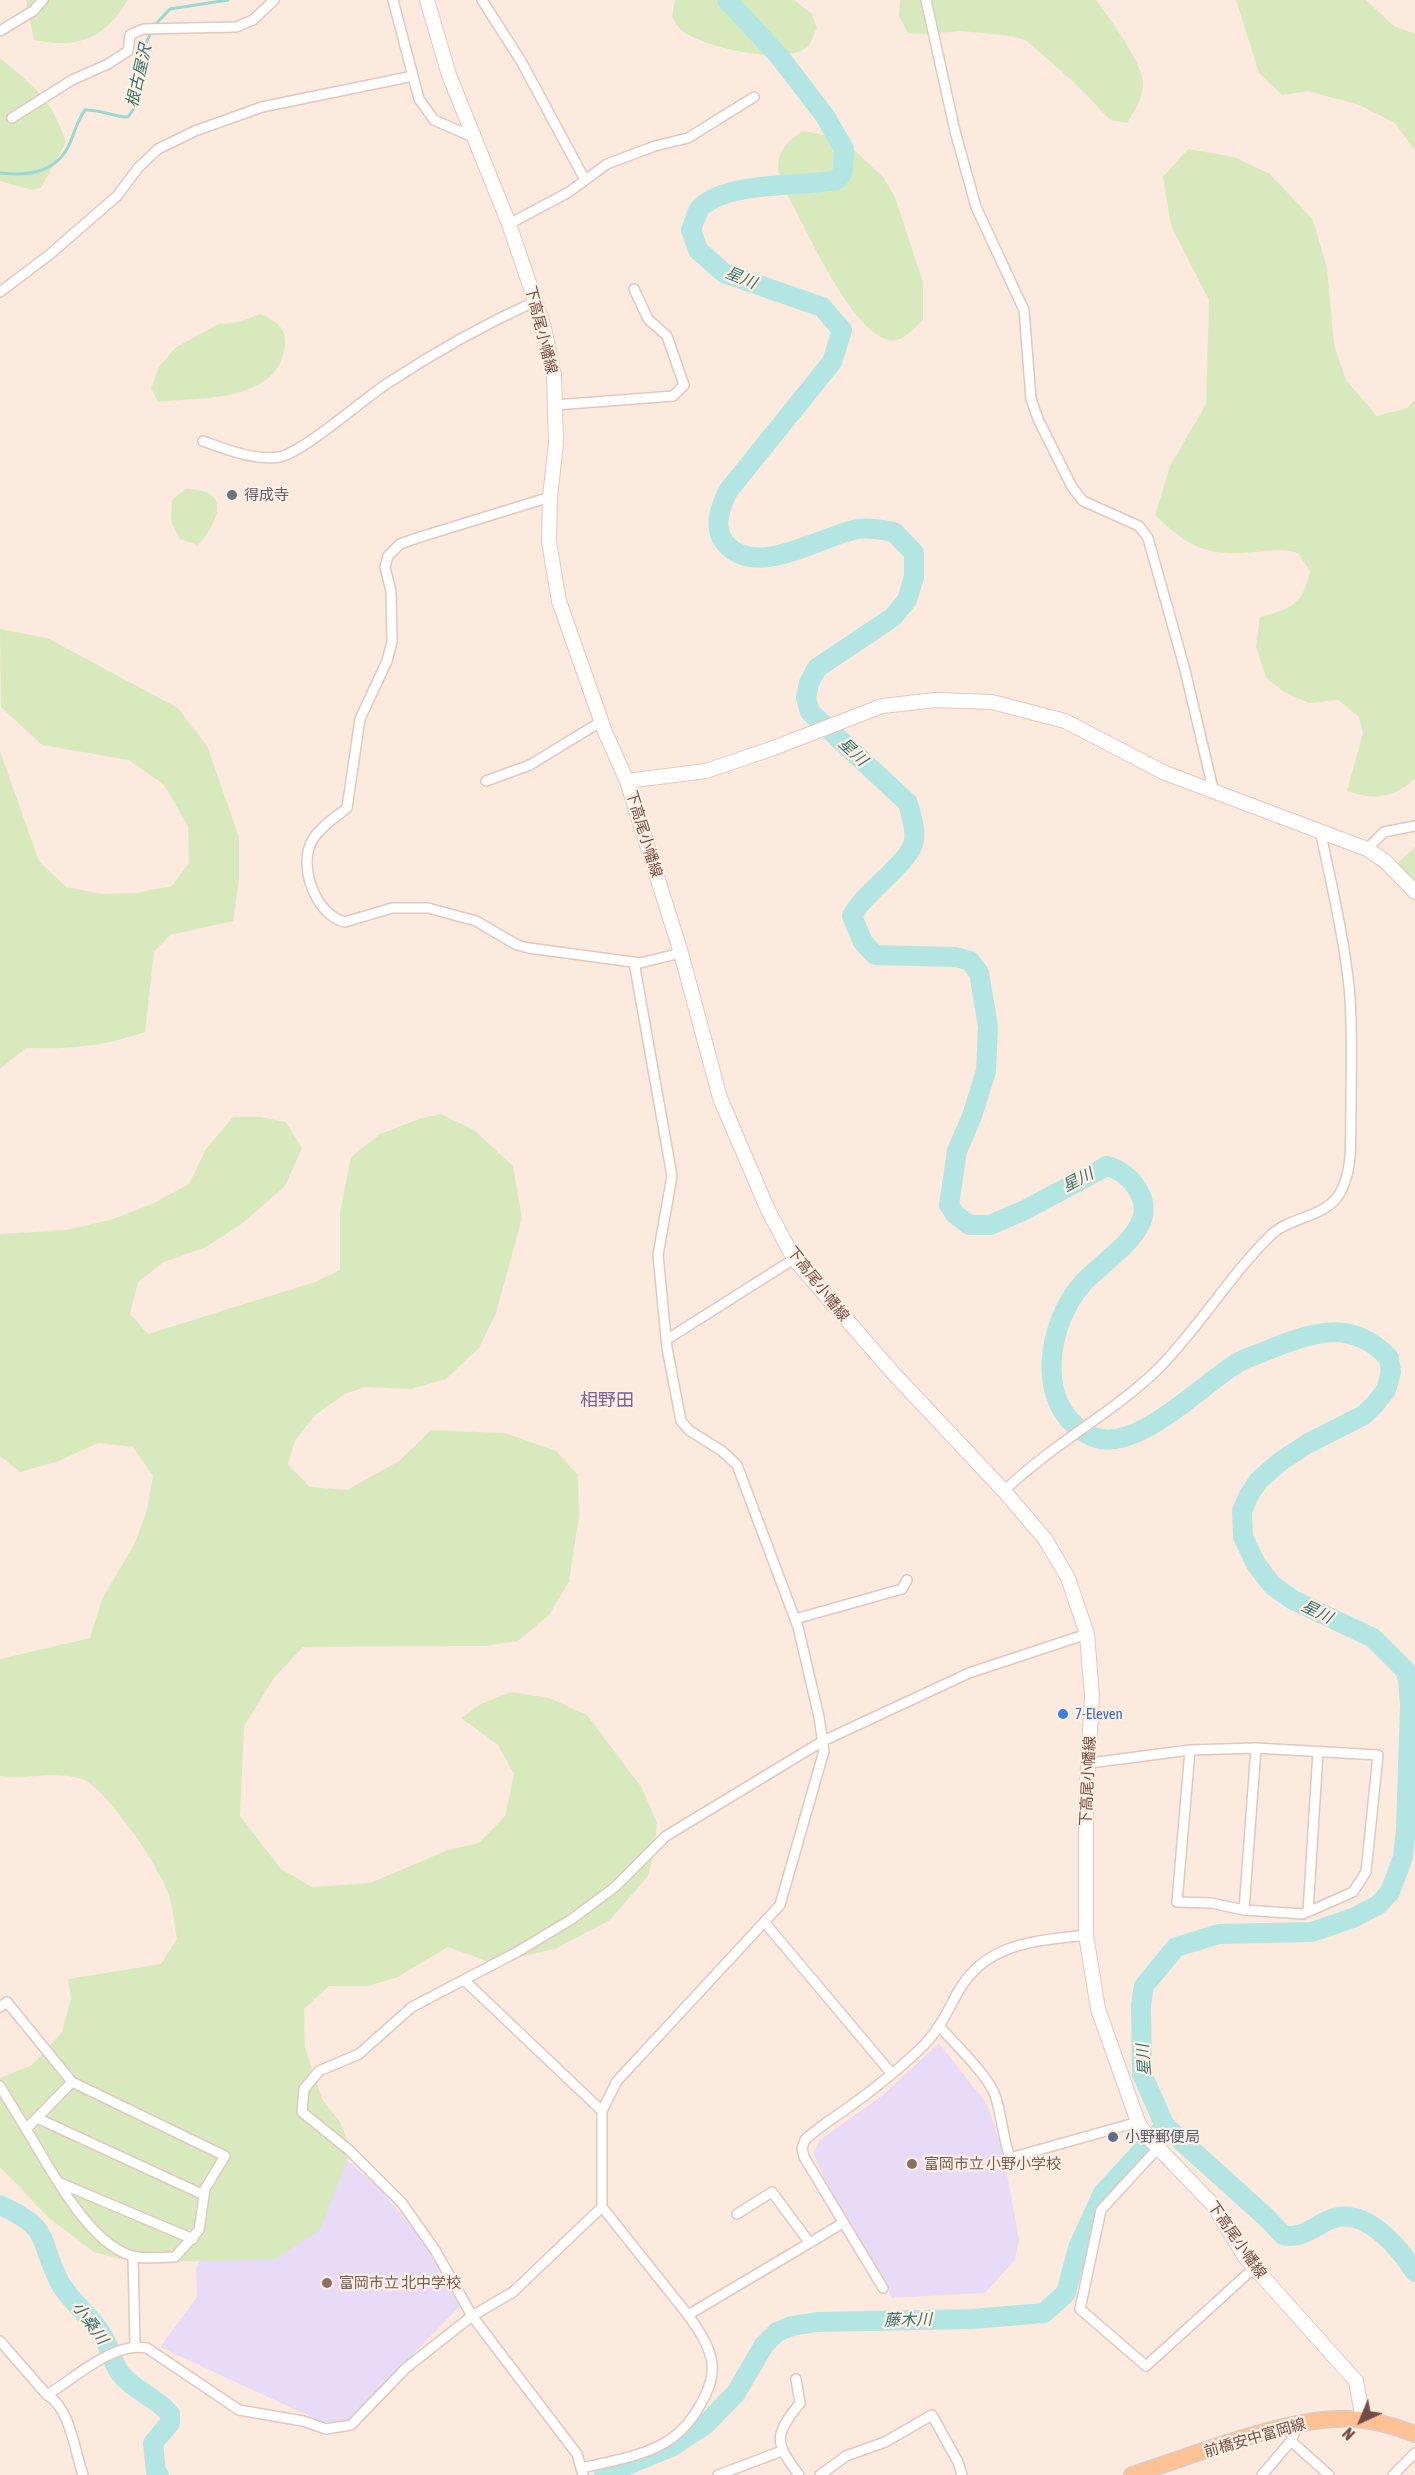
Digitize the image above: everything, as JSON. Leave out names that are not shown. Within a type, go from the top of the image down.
[{"type":"main road","name":"下高尾小幡線","points":[[427,0],[435,34],[473,137],[509,224],[536,301],[554,375],[556,443],[550,497],[549,542],[559,601],[602,721],[627,781],[681,952],[720,1098],[768,1210],[794,1259],[895,1376],[1004,1491],[1045,1539],[1068,1578],[1087,1634],[1092,1696],[1086,1802],[1086,1935],[1098,2009],[1141,2128],[1214,2206],[1254,2268],[1356,2381],[1363,2420]]},
{"type":"main road","points":[[627,781],[706,771],[771,749],[882,706],[936,700],[992,702],[1065,721],[1165,773],[1367,849],[1385,861],[1415,892]]},
{"type":"main road","name":"前橋安中富岡線","points":[[1132,2475],[1298,2424],[1334,2419],[1363,2420],[1415,2434]]},
{"type":"street","points":[[0,31],[33,11],[43,0]]},
{"type":"street","points":[[12,118],[72,81],[108,64],[128,51],[130,35],[143,29],[236,27],[253,20],[274,0]]},
{"type":"street","points":[[393,0],[419,99],[434,120],[473,137]]},
{"type":"street","points":[[482,0],[521,61],[585,180]]},
{"type":"street","points":[[926,0],[955,131],[976,207],[1024,310],[1031,399],[1038,419],[1072,487],[1083,501],[1139,526],[1148,538],[1185,670],[1214,793]]},
{"type":"street","points":[[0,292],[49,255],[117,196],[138,168],[158,149],[195,131],[262,107],[413,76]]},
{"type":"street","points":[[509,224],[569,192],[607,164],[655,146],[688,138],[754,97]]},
{"type":"street","points":[[555,405],[673,396],[684,385],[667,336],[648,320],[634,289]]},
{"type":"street","points":[[203,441],[262,457],[280,457],[301,446],[387,384],[445,348],[536,301]]},
{"type":"street","points":[[550,497],[400,544],[388,556],[385,567],[391,591],[392,642],[387,662],[360,719],[348,807],[312,840],[308,858],[308,874],[314,891],[326,909],[339,921],[353,921],[392,908],[428,908],[476,921],[517,945],[633,962],[681,952]]},
{"type":"street","points":[[486,781],[530,765],[602,721]]},
{"type":"street","points":[[1367,849],[1384,832],[1394,828],[1415,826]]},
{"type":"street","points":[[1004,1491],[1029,1466],[1092,1422],[1156,1370],[1199,1323],[1244,1263],[1274,1232],[1328,1206],[1339,1195],[1350,1159],[1352,1038],[1349,988],[1339,916],[1320,830]]},
{"type":"street","points":[[633,962],[672,1176],[658,1255],[666,1340],[681,1421],[690,1431],[722,1451],[737,1465],[795,1619],[823,1741],[824,1751],[780,1905],[617,2081],[602,2111],[602,2207],[703,2336],[712,2365],[702,2407],[672,2439],[628,2458],[582,2472],[577,2454],[472,2316],[435,2250],[402,2203],[349,2150],[305,2116],[301,2104],[304,2089],[319,2071],[359,2054],[412,2007],[572,1919],[615,1887],[666,1836],[823,1741],[969,1673],[1087,1634]]},
{"type":"street","points":[[666,1340],[794,1259]]},
{"type":"street","points":[[795,1619],[902,1589],[907,1580]]},
{"type":"street","points":[[1090,1763],[1190,1750],[1256,1748],[1378,1755],[1366,1872],[1353,1892],[1303,1914],[1244,1910],[1210,1903],[1177,1902],[1190,1750]]},
{"type":"street","points":[[1244,1910],[1256,1748]]},
{"type":"street","points":[[1308,1912],[1318,1752]]},
{"type":"street","points":[[765,1923],[891,2074]]},
{"type":"street","points":[[883,2288],[804,2157],[803,2144],[809,2136],[922,2048],[940,2027],[959,1989],[978,1966],[1000,1950],[1025,1942],[1086,1935]]},
{"type":"street","points":[[464,1980],[602,2111]]},
{"type":"street","points":[[0,2007],[7,2002],[72,2082],[225,2156],[204,2195],[199,2230],[193,2239],[175,2257],[132,2256],[113,2245],[84,2222],[0,2086]]},
{"type":"street","points":[[940,2027],[973,2063],[996,2096],[1002,2136],[1010,2158],[1141,2128]]},
{"type":"street","points":[[26,2129],[72,2082]]},
{"type":"street","points":[[37,2118],[204,2195]]},
{"type":"street","points":[[1157,2146],[1101,2210],[1080,2308],[1146,2366],[1254,2268]]},
{"type":"street","points":[[60,2183],[193,2239]]},
{"type":"street","points":[[737,2214],[772,2192],[809,2242]]},
{"type":"street","points":[[47,2395],[117,2350],[135,2345],[147,2348],[239,2410],[303,2421],[332,2430],[351,2425],[406,2368],[472,2316],[513,2292],[602,2207]]},
{"type":"street","points":[[688,2315],[843,2223]]},
{"type":"street","points":[[132,2256],[135,2345]]},
{"type":"street","points":[[0,2341],[47,2395],[56,2400],[67,2424],[82,2475]]},
{"type":"street","points":[[796,2379],[800,2403],[784,2423],[779,2437],[782,2451],[799,2475]]},
{"type":"street","points":[[820,2475],[846,2456],[885,2442],[932,2415],[958,2462],[962,2475]]},
{"type":"street","points":[[1262,2475],[1291,2441],[1298,2424]]},
{"type":"street","points":[[1291,2441],[1329,2475]]},
{"type":"street","points":[[718,2475],[782,2451]]},
{"type":"street","points":[[1393,2475],[1415,2452]]},
{"type":"street","points":[[1406,2462],[1415,2468]]},
{"type":"shaded area","name":"富岡市立 小野小学校","points":[[939,2043],[987,2104],[1003,2152],[1019,2239],[1015,2260],[985,2293],[892,2298],[823,2176],[813,2152],[821,2139],[883,2095]]},
{"type":"shaded area","name":"富岡市立 北中学校","points":[[325,2140],[380,2189],[471,2299],[459,2307],[348,2421],[336,2425],[324,2423],[160,2347],[197,2297],[196,2269],[211,2240]]},
{"type":"green space","points":[[26,0],[128,0],[119,13],[99,32],[77,42],[64,43],[34,40]]},
{"type":"green space","points":[[675,0],[794,0],[812,14],[817,28],[809,45],[799,52],[765,55],[744,52],[706,42],[680,29],[672,17]]},
{"type":"green space","points":[[900,0],[1096,0],[1124,40],[1137,64],[1143,83],[1140,99],[1127,123],[1110,120],[1079,87],[1027,41],[1012,36],[962,31],[908,33],[899,16]]},
{"type":"green space","points":[[1236,0],[1366,0],[1394,26],[1415,34],[1415,151],[1395,123],[1359,105],[1308,91],[1282,95],[1259,73]]},
{"type":"green space","points":[[0,58],[23,77],[48,104],[66,142],[41,188],[31,190],[0,181]]},
{"type":"green space","points":[[803,131],[829,136],[848,144],[883,177],[895,197],[923,282],[923,320],[904,337],[889,340],[874,333],[858,317],[828,272],[781,183],[778,166],[781,152],[789,141]]},
{"type":"green space","points":[[1188,149],[1234,157],[1270,174],[1313,220],[1327,268],[1334,345],[1346,380],[1377,416],[1407,408],[1415,400],[1415,778],[1392,794],[1366,796],[1347,791],[1363,733],[1359,717],[1338,700],[1309,703],[1284,692],[1266,678],[1256,647],[1260,617],[1288,608],[1304,591],[1310,571],[1298,553],[1276,550],[1250,553],[1215,552],[1184,539],[1155,515],[1170,466],[1206,404],[1209,300],[1171,226],[1163,177]]},
{"type":"green space","points":[[260,314],[278,324],[285,337],[280,362],[270,376],[255,386],[237,393],[158,402],[151,388],[159,367],[175,348],[218,324],[240,322]]},
{"type":"green space","points":[[185,489],[200,490],[210,494],[216,500],[216,516],[212,526],[198,545],[180,539],[171,522],[172,500]]},
{"type":"green space","points":[[0,629],[47,638],[178,708],[207,746],[239,837],[239,880],[233,921],[170,935],[154,952],[145,1032],[116,1041],[86,1046],[26,1048],[0,1069],[0,751],[39,861],[66,887],[102,894],[136,893],[172,886],[189,863],[188,826],[164,785],[129,760],[42,745],[1,707]]},
{"type":"green space","points":[[1415,847],[1415,901],[1400,884],[1398,863]]},
{"type":"green space","points":[[441,1114],[474,1130],[513,1166],[522,1218],[496,1313],[479,1348],[446,1379],[411,1389],[366,1387],[345,1394],[314,1416],[295,1441],[288,1464],[310,1487],[347,1490],[399,1461],[431,1430],[505,1433],[556,1451],[578,1475],[579,1516],[569,1582],[549,1615],[518,1641],[485,1646],[303,1647],[274,1678],[244,1726],[240,1816],[281,1869],[312,1887],[370,1883],[448,1850],[479,1843],[505,1816],[514,1774],[498,1745],[461,1718],[481,1704],[511,1692],[549,1698],[587,1715],[642,1788],[657,1823],[654,1853],[648,1876],[610,1920],[555,1949],[492,1963],[448,1947],[398,1977],[369,1986],[329,1986],[304,2009],[305,2047],[322,2099],[340,2122],[351,2150],[320,2230],[274,2260],[132,2262],[94,2252],[49,2218],[0,2167],[0,2078],[32,2065],[62,2032],[71,1999],[68,1979],[161,1964],[177,1939],[171,1902],[162,1878],[130,1828],[104,1796],[92,1785],[71,1776],[0,1776],[0,1659],[90,1638],[102,1599],[135,1543],[147,1510],[153,1476],[133,1447],[98,1443],[59,1461],[20,1472],[0,1456],[0,1234],[67,1230],[113,1219],[152,1204],[189,1184],[206,1149],[233,1117],[261,1117],[286,1122],[302,1148],[285,1186],[243,1223],[206,1247],[164,1262],[138,1282],[130,1314],[148,1334],[315,1282],[340,1270],[340,1212],[351,1157],[380,1134],[419,1119]]},
{"type":"waterway","name":"根古屋沢","points":[[0,173],[37,172],[54,164],[67,149],[85,110],[128,117],[135,107],[140,58],[153,27],[170,9],[228,0]]},
{"type":"waterway","name":"星川","points":[[727,0],[779,56],[825,116],[844,149],[843,172],[837,180],[765,186],[727,193],[712,199],[700,208],[691,230],[698,250],[724,273],[822,307],[842,330],[832,362],[728,491],[719,517],[719,530],[725,543],[738,553],[754,557],[771,557],[843,533],[867,528],[894,532],[914,553],[914,577],[907,600],[893,617],[817,668],[809,683],[806,698],[810,712],[908,803],[913,822],[914,840],[911,848],[897,867],[866,897],[852,916],[863,942],[875,955],[956,957],[970,961],[979,973],[988,1026],[986,1071],[972,1116],[957,1151],[949,1205],[955,1214],[969,1225],[990,1225],[1025,1210],[1107,1166],[1123,1174],[1137,1188],[1143,1206],[1140,1224],[1129,1241],[1090,1276],[1071,1299],[1061,1319],[1055,1340],[1052,1362],[1053,1383],[1059,1403],[1070,1420],[1087,1434],[1105,1439],[1125,1437],[1166,1416],[1239,1362],[1304,1337],[1334,1332],[1348,1334],[1362,1338],[1389,1358],[1391,1372],[1386,1390],[1375,1404],[1364,1415],[1307,1444],[1281,1461],[1259,1480],[1242,1511],[1243,1537],[1256,1564],[1272,1585],[1293,1600],[1373,1638],[1405,1670],[1410,1705],[1403,1857],[1390,1892],[1378,1905],[1353,1918],[1312,1932],[1219,1934],[1176,1947],[1144,1986],[1141,2005],[1142,2074],[1165,2126],[1283,2235],[1297,2235],[1334,2218],[1358,2219],[1370,2225],[1391,2242],[1415,2272]]},
{"type":"waterway","name":"藤木川","points":[[604,2475],[673,2446],[705,2425],[736,2393],[764,2345],[777,2332],[792,2326],[817,2322],[972,2319],[1044,2313],[1066,2293],[1078,2248],[1103,2193],[1164,2127]]},
{"type":"waterway","name":"小桑川","points":[[0,2205],[17,2213],[36,2228],[41,2235],[59,2281],[100,2332],[120,2373],[170,2414],[170,2423],[153,2443],[156,2472],[159,2475]]},
{"type":"place","name":"得成寺","points":[[232,495]]},
{"type":"place","name":"7-Eleven","points":[[1063,1714]]},
{"type":"place","name":"小野郵便局","points":[[1113,2137]]},
{"type":"place","name":"富岡市立 小野小学校","points":[[912,2164]]},
{"type":"place","name":"富岡市立 北中学校","points":[[327,2283]]},
{"type":"district","name":"相野田","points":[[607,1400]]}]
